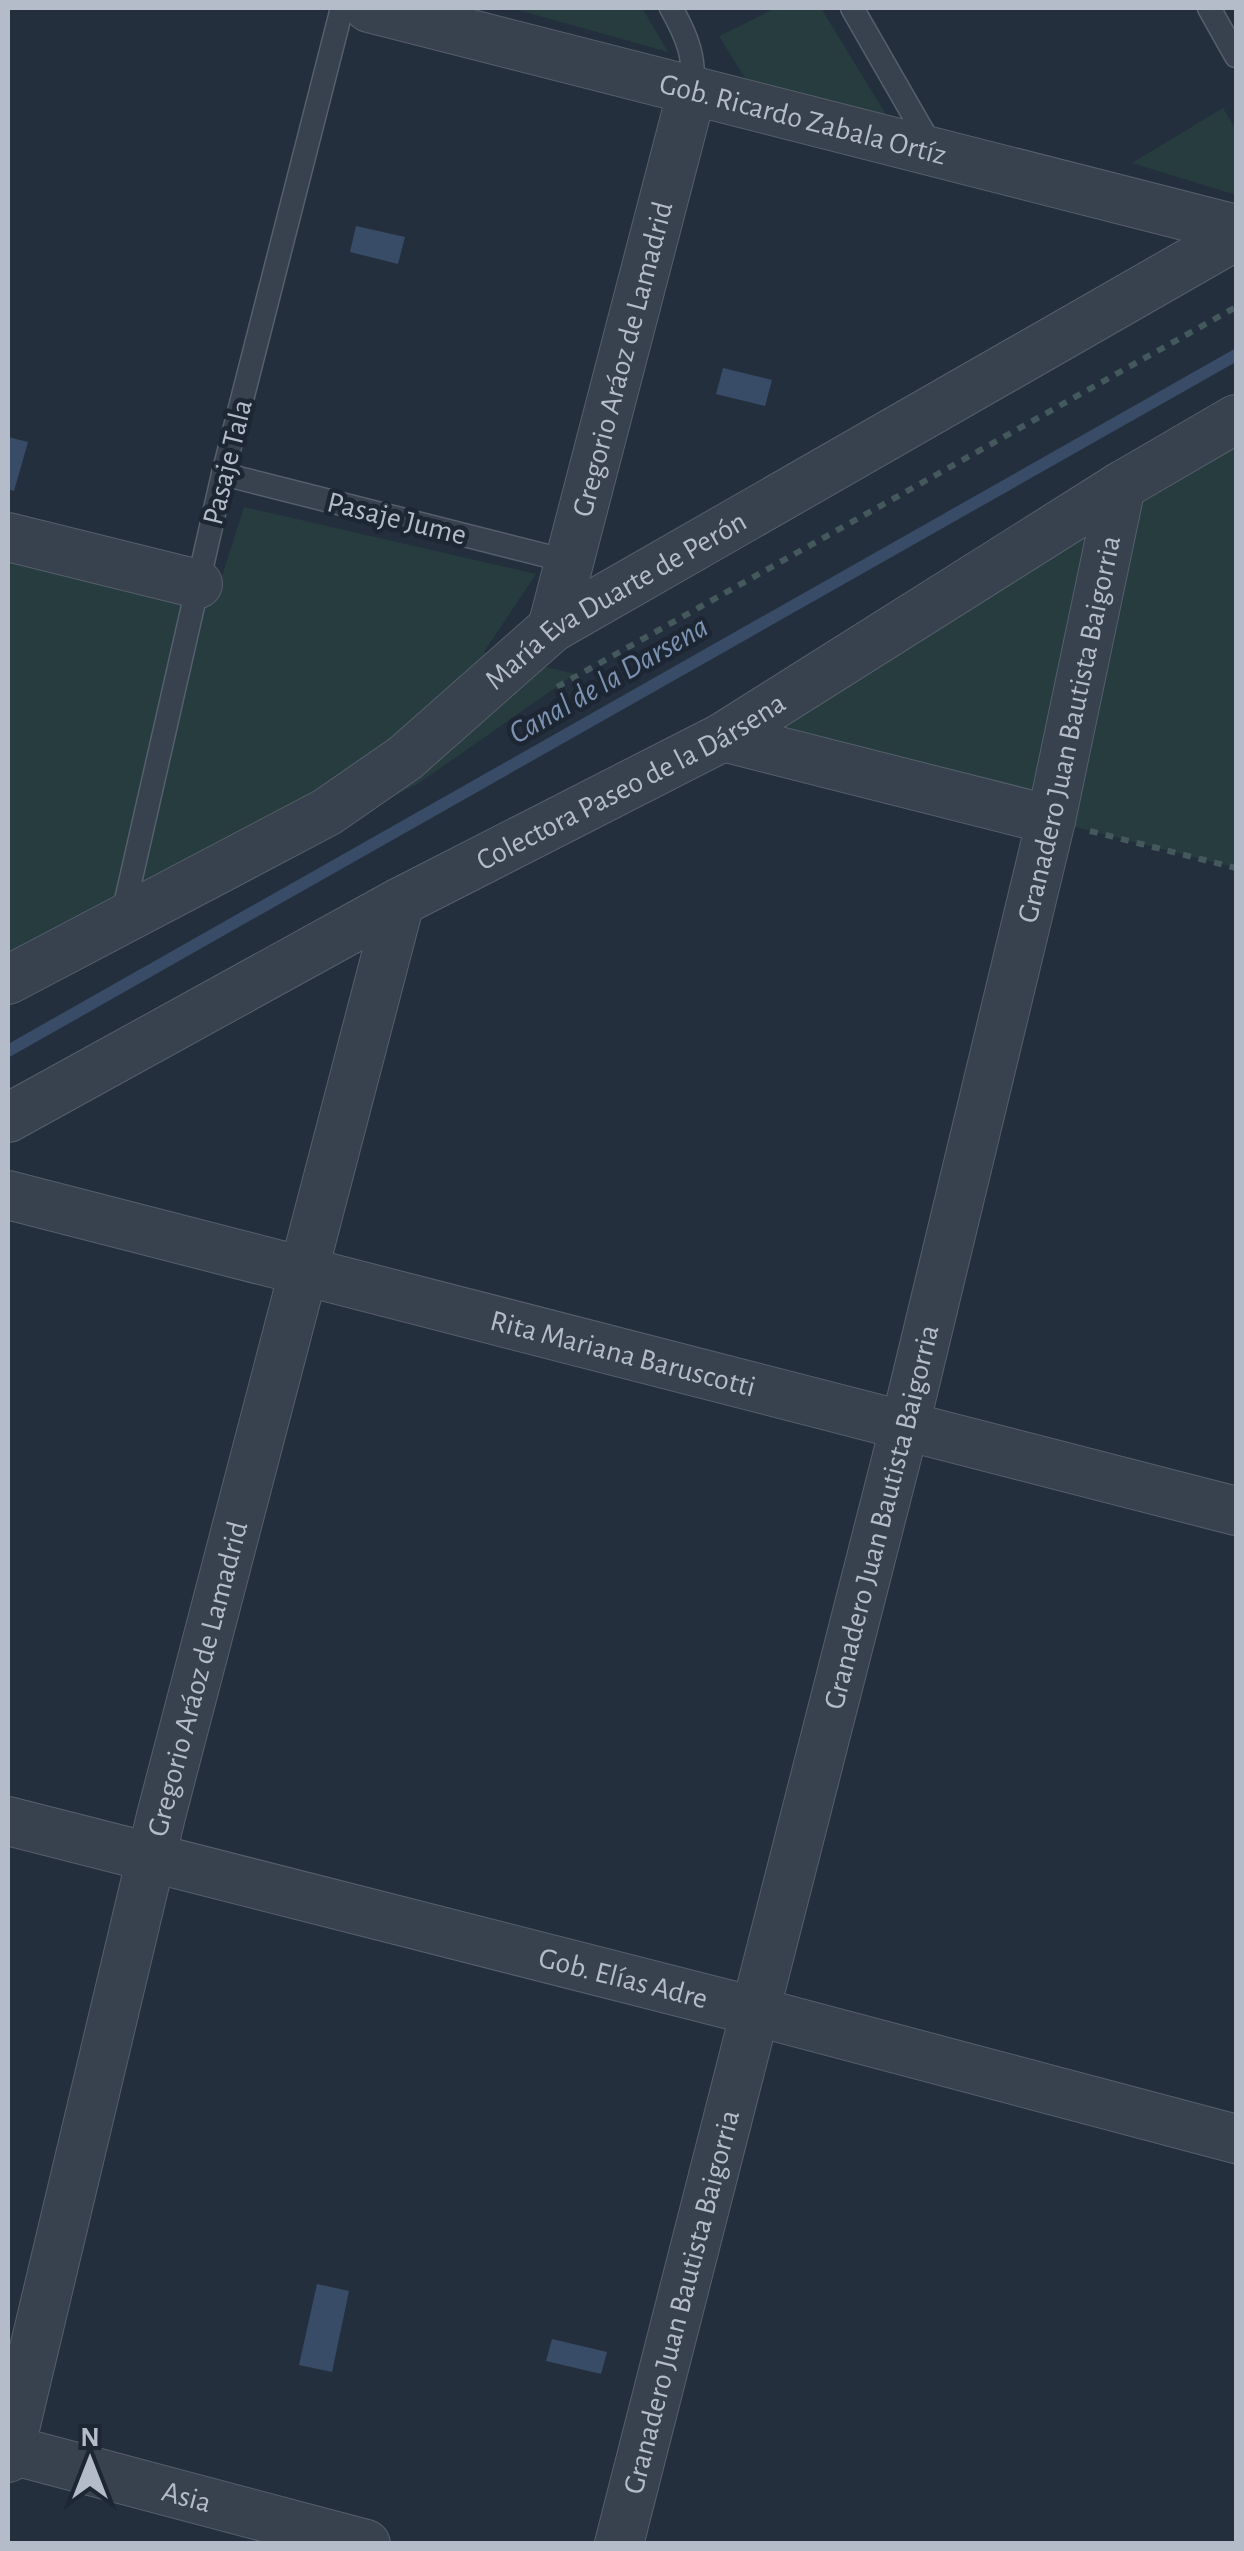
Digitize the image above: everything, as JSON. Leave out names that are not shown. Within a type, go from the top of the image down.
[{"type":"street","name":"Gob. Ricardo Zabala Ortíz","points":[[369,8],[1236,228]]},
{"type":"street","name":"Gregorio Aráoz de Lamadrid","points":[[552,628],[692,92]]},
{"type":"street","name":"María Eva Duarte de Perón","points":[[8,980],[326,812],[404,758],[552,628],[1236,236]]},
{"type":"street","name":"Colectora Paseo de la Dársena","points":[[8,1118],[400,902],[722,737],[1121,486],[1236,419]]},
{"type":"street","name":"Granadero Juan Bautista Baigorria","points":[[619,2544],[906,1425],[1050,820],[1121,486]]},
{"type":"street","points":[[8,537],[198,584]]},
{"type":"street","points":[[722,737],[1050,820]]},
{"type":"street","name":"Gregorio Aráoz de Lamadrid","points":[[8,2452],[150,1858],[400,902]]},
{"type":"street","name":"Rita Mariana Baruscotti","points":[[8,1195],[1236,1510]]},
{"type":"street","name":"Gob. Elías Adre","points":[[8,1821],[754,2011],[1236,2139]]},
{"type":"street","name":"Asia","points":[[8,2452],[366,2544]]},
{"type":"lane","name":"Pasaje Tala","points":[[122,919],[223,474],[342,8]]},
{"type":"lane","points":[[671,8],[691,52],[695,69],[692,92]]},
{"type":"lane","points":[[852,8],[934,152]]},
{"type":"lane","points":[[1209,8],[1236,56]]},
{"type":"lane","name":"Pasaje Jume","points":[[223,474],[571,562]]},
{"type":"path","points":[[575,674],[1236,307]]},
{"type":"path","points":[[1050,820],[1236,868]]},
{"type":"green space","points":[[511,8],[642,8],[668,52]]},
{"type":"green space","points":[[776,8],[821,8],[887,116],[750,86],[719,36]]},
{"type":"green space","points":[[1223,108],[1236,130],[1236,195],[1132,163]]},
{"type":"green space","points":[[1236,419],[1236,868],[723,737]]},
{"type":"green space","points":[[244,507],[536,574],[484,652],[575,674],[419,783],[8,1003],[8,537],[218,589]]},
{"type":"water","points":[[356,226],[405,237],[398,264],[350,252]]},
{"type":"water","points":[[723,368],[772,380],[765,406],[716,394]]},
{"type":"water","points":[[8,437],[28,442],[14,491],[8,489]]},
{"type":"water","points":[[317,2284],[349,2291],[332,2372],[299,2365]]},
{"type":"water","points":[[552,2339],[607,2352],[601,2374],[546,2361]]},
{"type":"waterway","name":"Canal de la Darsena","points":[[8,1051],[1236,355]]}]
